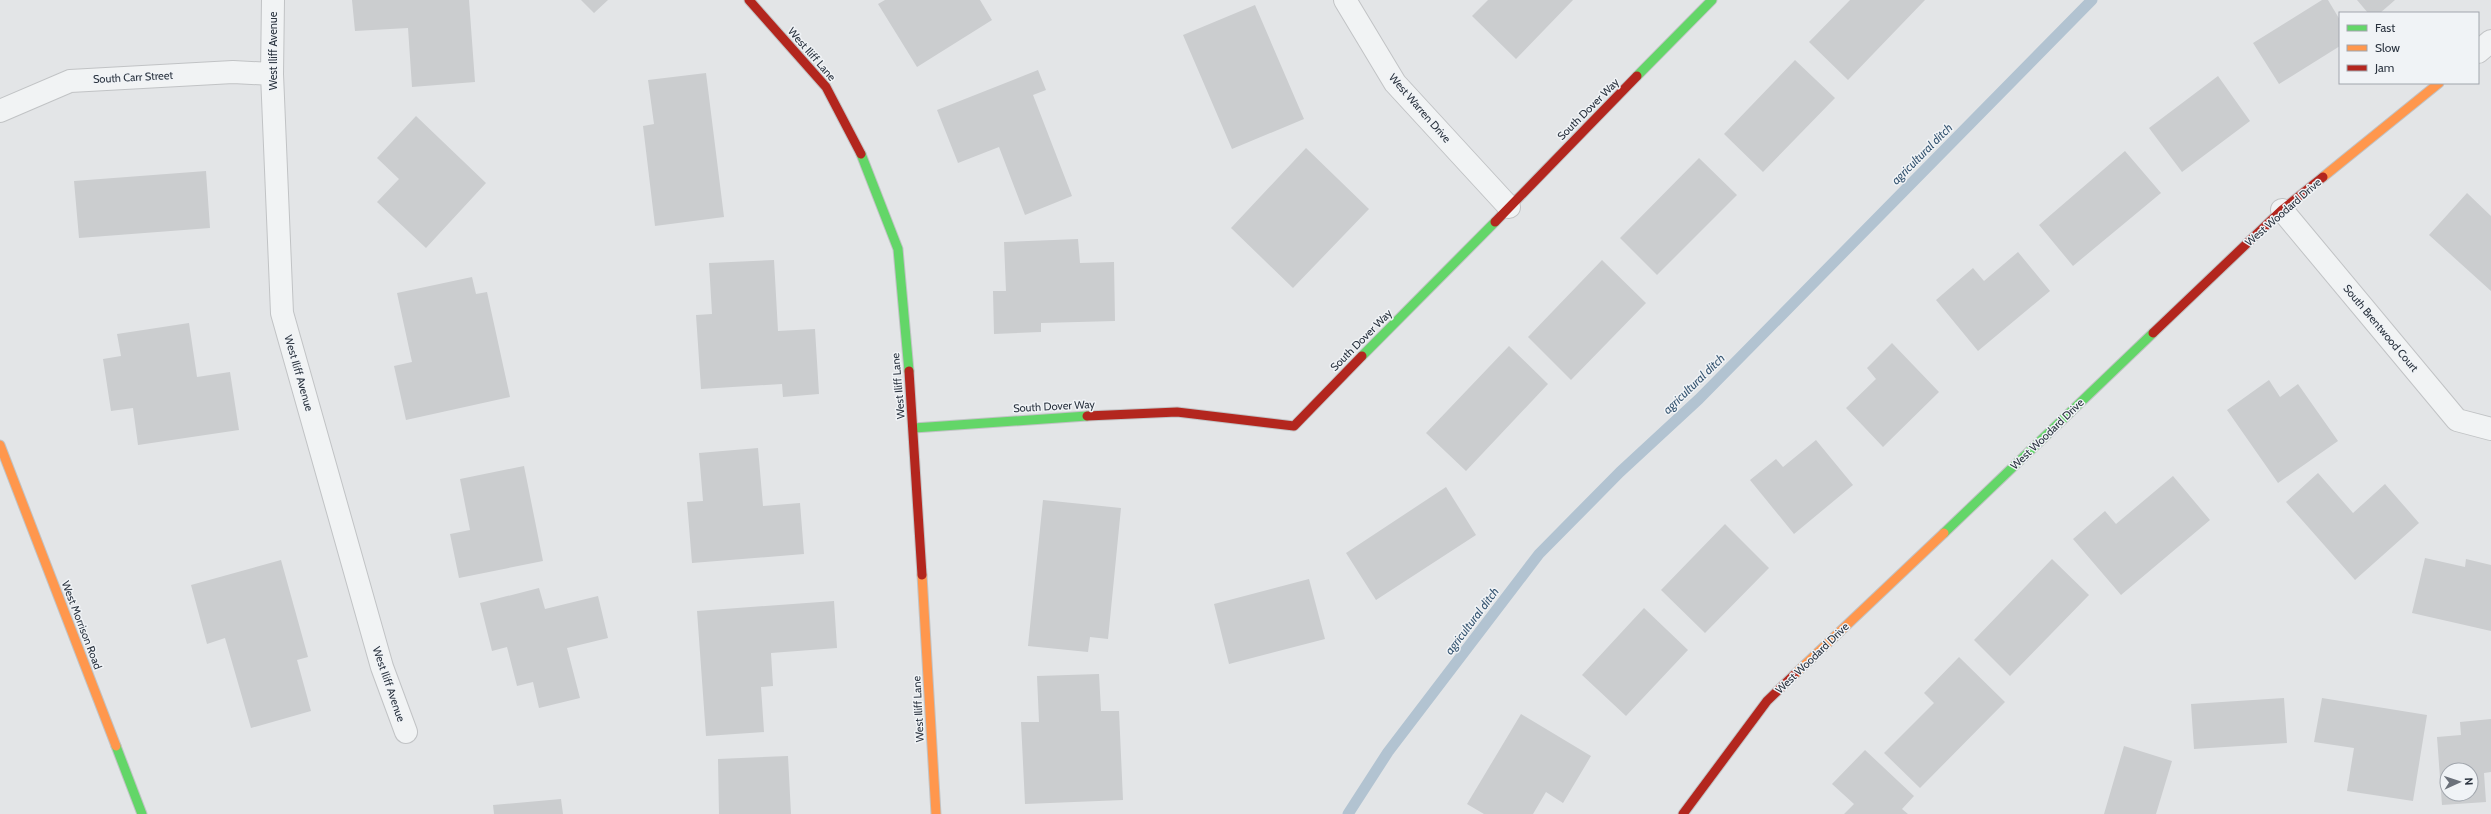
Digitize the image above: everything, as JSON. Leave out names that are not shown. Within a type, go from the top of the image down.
[{"type":"street","name":"West Iliff Avenue","points":[[273,0],[272,74],[282,313],[382,667],[406,732]]},
{"type":"street","name":"West Iliff Lane","points":[[749,0],[826,87],[865,164],[898,249],[914,428],[936,814]]},
{"type":"street","name":"West Warren Drive","points":[[1345,0],[1395,83],[1509,207]]},
{"type":"street","name":"South Dover Way","points":[[914,428],[1031,418],[1177,412],[1294,426],[1712,0]]},
{"type":"street","points":[[2479,51],[2491,41]]},
{"type":"street","name":"South Carr Street","points":[[0,112],[70,81],[233,72],[272,74]]},
{"type":"street","name":"West Woodard Drive","points":[[1683,814],[1767,701],[2282,210],[2438,84]]},
{"type":"street","name":"South Brentwood Court","points":[[2282,210],[2457,420],[2491,429]]},
{"type":"street","name":"West Morrison Road","points":[[0,445],[142,814]]},
{"type":"building","points":[[352,0],[469,0],[475,82],[412,87],[408,28],[355,31]]},
{"type":"building","points":[[581,0],[608,0],[594,13]]},
{"type":"building","points":[[885,0],[980,0],[992,20],[917,67],[878,4]]},
{"type":"building","points":[[1488,0],[1573,0],[1516,59],[1472,16]]},
{"type":"building","points":[[1850,0],[1925,0],[1848,80],[1809,42]]},
{"type":"building","points":[[2322,0],[2328,0],[2339,18],[2339,47],[2279,84],[2253,43]]},
{"type":"building","points":[[2357,0],[2395,0],[2381,12],[2367,12]]},
{"type":"building","points":[[1255,5],[1304,119],[1232,149],[1183,35]]},
{"type":"building","points":[[1795,60],[1835,98],[1763,172],[1724,134]]},
{"type":"building","points":[[1038,70],[1046,90],[1033,95],[1072,196],[1025,215],[999,147],[958,163],[937,110]]},
{"type":"building","points":[[706,73],[724,217],[655,226],[643,126],[654,124],[648,80]]},
{"type":"building","points":[[2218,76],[2250,121],[2182,172],[2149,128]]},
{"type":"building","points":[[416,116],[486,183],[426,248],[377,202],[399,179],[377,158]]},
{"type":"building","points":[[1306,148],[1369,209],[1293,288],[1231,228]]},
{"type":"building","points":[[2125,151],[2161,193],[2073,266],[2039,225]]},
{"type":"building","points":[[1699,158],[1737,195],[1657,275],[1620,238]]},
{"type":"building","points":[[206,171],[210,228],[79,238],[74,181]]},
{"type":"building","points":[[2467,193],[2491,216],[2491,291],[2429,235]]},
{"type":"building","points":[[1078,239],[1080,263],[1114,262],[1115,321],[1041,323],[1041,332],[994,334],[993,291],[1006,291],[1004,242]]},
{"type":"building","points":[[2018,252],[2050,291],[1978,351],[1936,300],[1973,268],[1984,281]]},
{"type":"building","points":[[774,260],[778,331],[815,329],[819,394],[783,397],[782,384],[701,389],[696,315],[712,314],[709,263]]},
{"type":"building","points":[[1602,260],[1646,303],[1571,380],[1528,337]]},
{"type":"building","points":[[472,277],[476,294],[487,292],[510,397],[406,420],[394,366],[412,362],[397,293]]},
{"type":"building","points":[[189,323],[197,377],[230,372],[239,430],[138,445],[133,408],[111,411],[103,359],[121,356],[117,334]]},
{"type":"building","points":[[1892,343],[1939,392],[1883,447],[1846,408],[1876,379],[1867,368]]},
{"type":"building","points":[[1509,346],[1548,384],[1466,471],[1426,433]]},
{"type":"building","points":[[2269,380],[2280,397],[2298,384],[2338,441],[2278,483],[2227,410]]},
{"type":"building","points":[[1816,440],[1853,485],[1794,534],[1750,480],[1776,459],[1783,467]]},
{"type":"building","points":[[758,448],[763,506],[800,503],[804,554],[692,563],[687,502],[703,501],[699,453]]},
{"type":"building","points":[[524,466],[543,561],[459,578],[450,534],[470,530],[460,479]]},
{"type":"building","points":[[2318,473],[2353,513],[2385,484],[2419,523],[2355,580],[2286,502]]},
{"type":"building","points":[[2173,476],[2210,520],[2121,595],[2073,539],[2105,511],[2116,524]]},
{"type":"building","points":[[1446,487],[1476,535],[1376,600],[1346,553]]},
{"type":"building","points":[[1043,500],[1121,508],[1108,639],[1090,637],[1088,652],[1028,646]]},
{"type":"building","points":[[1725,524],[1769,568],[1705,633],[1661,590]]},
{"type":"building","points":[[2425,558],[2465,567],[2466,559],[2491,565],[2491,631],[2412,613]]},
{"type":"building","points":[[2052,559],[2089,595],[2010,676],[1974,640]]},
{"type":"building","points":[[281,560],[308,657],[297,660],[311,711],[251,728],[225,638],[207,644],[191,585]]},
{"type":"building","points":[[1309,579],[1325,639],[1229,664],[1214,604]]},
{"type":"building","points":[[539,588],[545,609],[598,596],[608,638],[567,648],[580,698],[539,708],[533,682],[517,686],[507,647],[492,651],[480,603]]},
{"type":"building","points":[[834,601],[837,648],[771,653],[773,686],[761,687],[764,732],[706,736],[697,611]]},
{"type":"building","points":[[1644,608],[1688,650],[1626,716],[1582,675]]},
{"type":"building","points":[[1959,657],[2005,702],[1920,788],[1884,753],[1934,703],[1924,693]]},
{"type":"building","points":[[1099,674],[1101,711],[1119,711],[1123,800],[1025,804],[1021,722],[1039,722],[1037,676]]},
{"type":"building","points":[[2284,698],[2287,743],[2194,749],[2191,704]]},
{"type":"building","points":[[2322,698],[2427,715],[2413,801],[2347,791],[2354,748],[2314,742]]},
{"type":"building","points":[[1521,714],[1591,756],[1563,803],[1546,792],[1533,814],[1484,814],[1467,804]]},
{"type":"building","points":[[2491,719],[2491,772],[2484,773],[2486,802],[2442,805],[2442,802],[2479,802],[2479,762],[2439,762],[2439,764],[2437,737],[2461,735],[2460,722]]},
{"type":"building","points":[[2124,746],[2172,761],[2156,814],[2104,814]]},
{"type":"building","points":[[1865,750],[1914,796],[1902,809],[1908,814],[1844,814],[1854,804],[1832,784]]},
{"type":"building","points":[[788,756],[791,814],[719,814],[718,759]]},
{"type":"building","points":[[561,799],[563,814],[494,814],[493,805]]},
{"type":"waterway","name":"agricultural ditch","points":[[1348,814],[1388,752],[1539,554],[1620,472],[1699,399],[2092,0]]},
{"type":"traffic: fast","points":[[1637,76],[1712,0]]},
{"type":"traffic: fast","points":[[861,154],[898,249],[909,371]]},
{"type":"traffic: fast","points":[[1362,356],[1495,222]]},
{"type":"traffic: fast","points":[[1944,533],[2153,333]]},
{"type":"traffic: fast","points":[[914,428],[1087,416]]},
{"type":"traffic: fast","points":[[116,746],[142,814]]},
{"type":"traffic: slow","points":[[2323,177],[2438,84]]},
{"type":"traffic: slow","points":[[0,445],[116,746]]},
{"type":"traffic: slow","points":[[1794,675],[1944,533]]},
{"type":"traffic: slow","points":[[922,575],[936,814]]},
{"type":"traffic: jam","points":[[749,0],[826,87],[861,154]]},
{"type":"traffic: jam","points":[[1495,222],[1637,76]]},
{"type":"traffic: jam","points":[[2153,333],[2282,210],[2323,177]]},
{"type":"traffic: jam","points":[[1087,416],[1177,412],[1294,426],[1362,356]]},
{"type":"traffic: jam","points":[[909,371],[922,575]]},
{"type":"traffic: jam","points":[[1683,814],[1767,701],[1794,675]]}]
